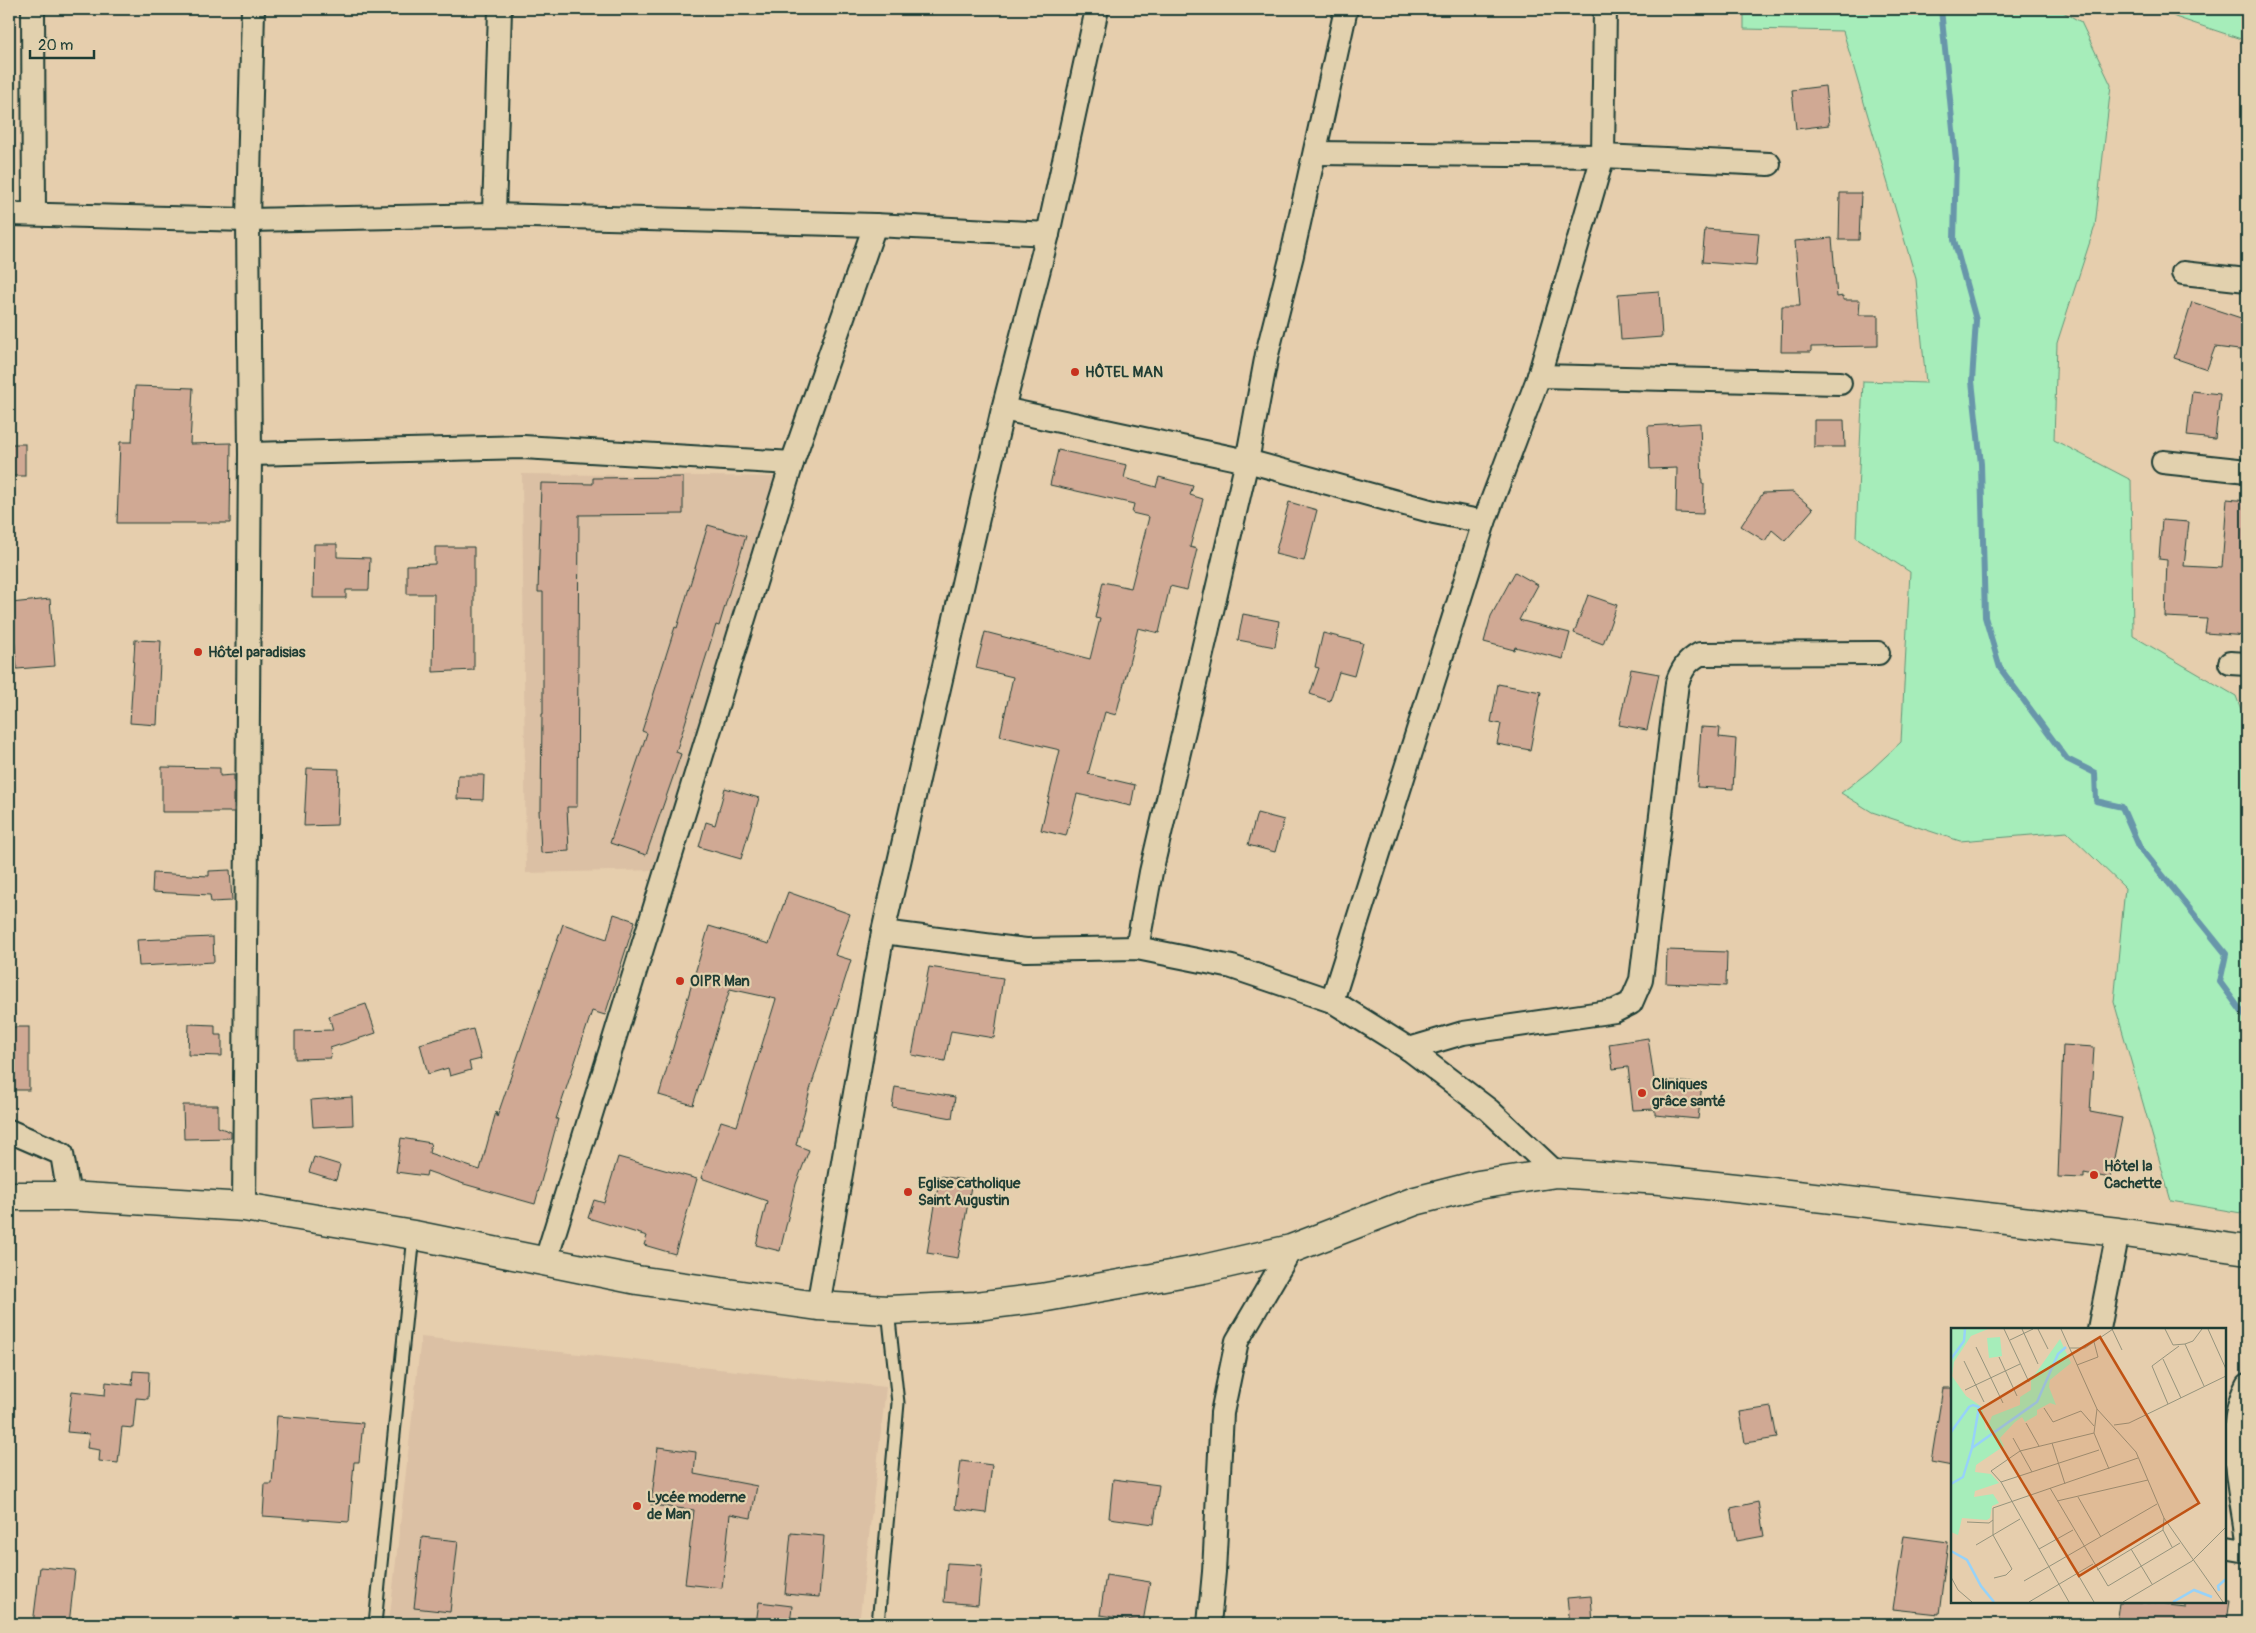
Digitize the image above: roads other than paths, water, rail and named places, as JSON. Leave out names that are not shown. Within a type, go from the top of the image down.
[{"type":"main road","points":[[9,1196],[69,1196],[244,1207],[414,1235],[545,1263],[637,1280],[818,1306],[888,1310],[976,1306],[1041,1298],[1202,1269],[1292,1249],[1415,1201],[1478,1185],[1556,1173],[1660,1180],[2118,1232],[2247,1250]]},
{"type":"street","points":[[32,9],[34,214]]},
{"type":"street","points":[[244,1207],[250,454],[248,220],[253,9]]},
{"type":"street","points":[[494,215],[500,9]]},
{"type":"street","points":[[818,1306],[883,932],[1004,409],[1048,234],[1097,9]]},
{"type":"street","points":[[1137,948],[1151,872],[1246,461],[1267,354],[1316,153],[1321,116],[1346,9]]},
{"type":"street","points":[[1332,1001],[1484,522],[1539,376],[1603,156],[1605,9]]},
{"type":"street","points":[[1316,153],[1603,156],[1769,164]]},
{"type":"street","points":[[9,214],[248,220],[494,215],[875,225],[1048,234]]},
{"type":"street","points":[[545,1263],[792,463],[875,225]]},
{"type":"street","points":[[2183,273],[2247,280]]},
{"type":"street","points":[[1539,376],[1840,383]]},
{"type":"street","points":[[1004,409],[1246,461],[1434,512],[1484,522]]},
{"type":"street","points":[[250,454],[522,447],[792,463]]},
{"type":"street","points":[[2163,462],[2247,471]]},
{"type":"street","points":[[1409,1049],[1462,1033],[1615,1011],[1631,1004],[1641,980],[1677,683],[1683,668],[1692,658],[1700,654],[1878,653]]},
{"type":"street","points":[[883,932],[1026,950],[1137,948],[1232,967],[1332,1001],[1409,1049],[1490,1110],[1556,1173]]},
{"type":"street","points":[[9,1131],[62,1154],[69,1196]]},
{"type":"street","points":[[2099,1328],[2118,1232]]},
{"type":"street","points":[[1209,1624],[1214,1572],[1222,1413],[1237,1341],[1292,1249]]},
{"type":"street","points":[[2247,1385],[2236,1421],[2235,1450],[2247,1540]]},
{"type":"street","points":[[2226,1547],[2247,1551]]},
{"type":"lane","points":[[376,1624],[414,1235]]},
{"type":"lane","points":[[878,1624],[898,1403],[888,1310]]},
{"type":"waterway","points":[[1941,9],[1956,160],[1954,240],[1976,320],[1972,381],[1981,464],[1985,617],[2000,668],[2067,759],[2095,773],[2096,801],[2122,807],[2139,846],[2226,954],[2220,982],[2247,1019]]},
{"type":"place","name":"HÔTEL MAN","points":[[1075,372]]},
{"type":"place","name":"Hôtel paradisias","points":[[198,652]]},
{"type":"place","name":"OIPR Man","points":[[680,981]]},
{"type":"place","name":"Cliniques grâce santé","points":[[1642,1093]]},
{"type":"place","name":"Hôtel la Cachette","points":[[2094,1175]]},
{"type":"place","name":"Eglise catholique Saint Augustin","points":[[908,1192]]},
{"type":"place","name":"Lycée moderne de Man","points":[[637,1506]]}]
